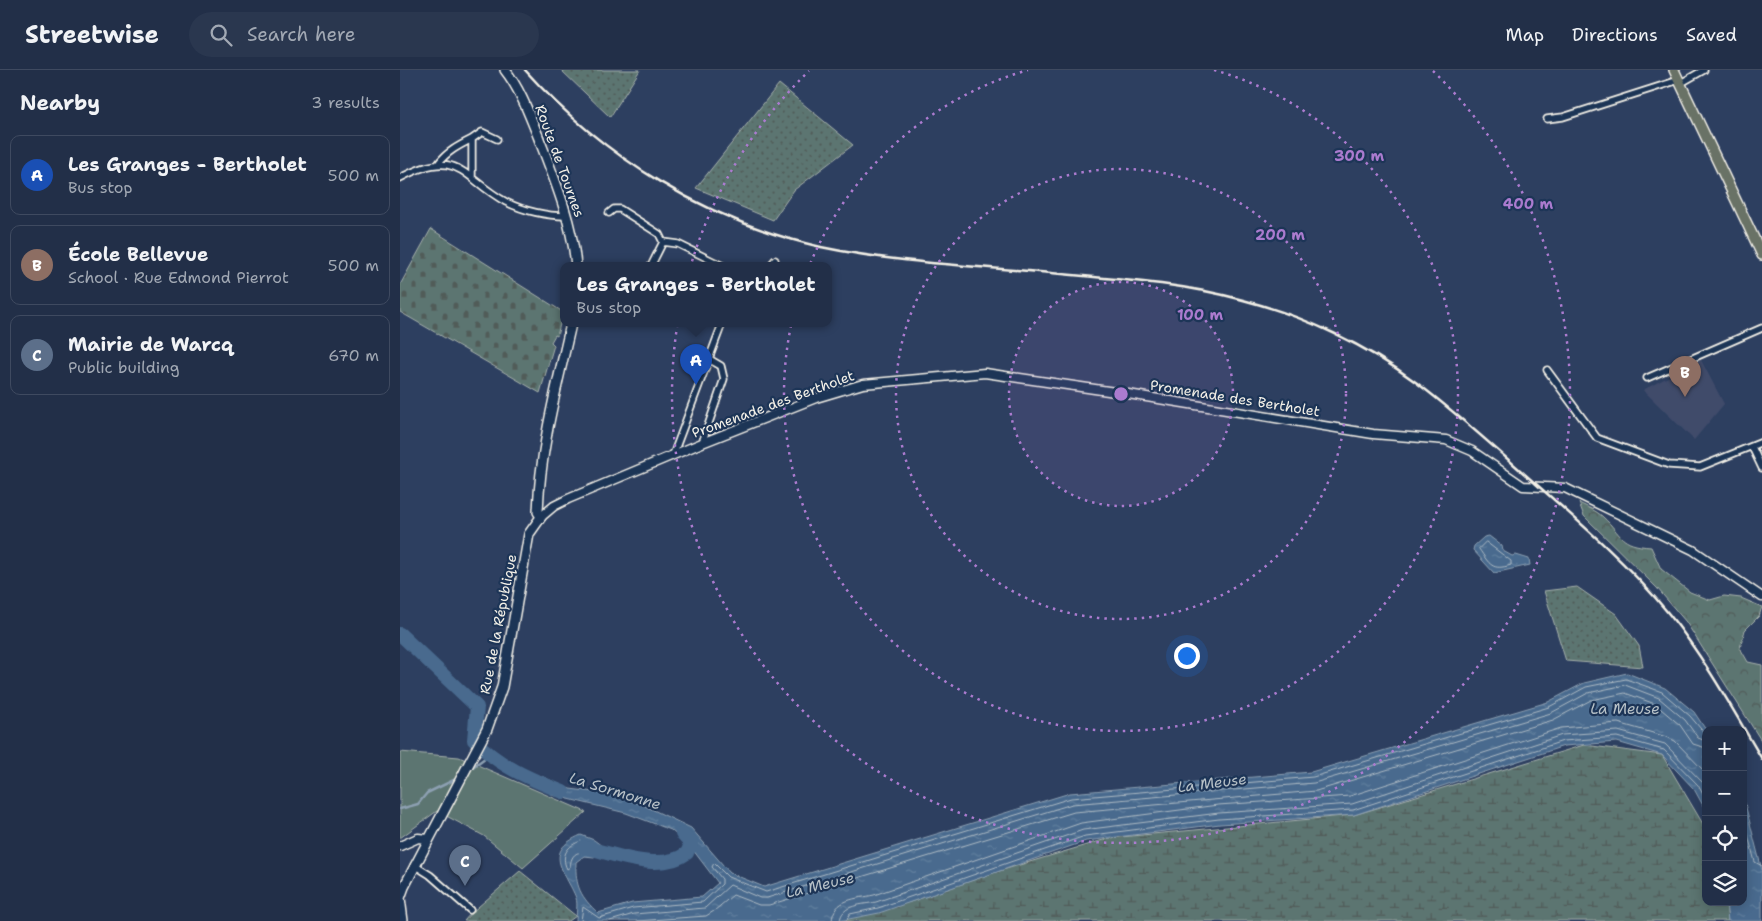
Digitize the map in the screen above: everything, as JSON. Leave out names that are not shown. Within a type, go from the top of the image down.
[{"type":"main road","name":"Route de Tournes","points":[[505,70],[525,105],[556,182],[566,216],[575,262]]},
{"type":"main road","points":[[1674,70],[1762,254]]},
{"type":"main road","points":[[541,517],[538,512],[539,481],[554,398],[570,327]]},
{"type":"main road","name":"Rue de la République","points":[[400,899],[414,865],[487,729],[502,687],[529,534],[541,517]]},
{"type":"main road","points":[[400,899],[403,921]]},
{"type":"street","points":[[1547,119],[1563,117],[1680,82],[1704,70]]},
{"type":"street","points":[[438,164],[460,145],[482,132],[497,140]]},
{"type":"street","points":[[472,139],[472,176]]},
{"type":"street","points":[[400,178],[418,168],[438,164],[453,167],[472,176],[505,201],[523,209],[566,216]]},
{"type":"street","points":[[609,213],[614,209],[620,209],[659,234],[663,242]]},
{"type":"street","points":[[653,262],[663,242]]},
{"type":"street","points":[[663,242],[678,244],[716,262]]},
{"type":"street","points":[[673,455],[721,327]]},
{"type":"street","points":[[1646,378],[1762,328]]},
{"type":"street","points":[[702,443],[724,379],[721,366],[709,359]]},
{"type":"street","points":[[1547,370],[1597,438],[1669,465],[1700,468],[1762,442]]},
{"type":"street","name":"Promenade des Bertholet","points":[[541,517],[568,499],[816,398],[863,384],[985,373],[1049,381],[1299,423],[1453,442],[1472,451],[1523,486],[1565,488],[1693,550],[1762,597]]},
{"type":"street","points":[[1752,447],[1762,468]]},
{"type":"street","points":[[400,846],[418,838],[428,838]]},
{"type":"street","points":[[414,865],[430,875],[470,910]]},
{"type":"shaded area","points":[[1701,360],[1724,404],[1694,440],[1643,390]]},
{"type":"green space","points":[[561,70],[640,70],[610,117]]},
{"type":"green space","points":[[779,84],[853,145],[794,190],[773,220],[696,188]]},
{"type":"green space","points":[[431,229],[560,310],[560,324],[557,336],[555,335],[551,342],[554,345],[540,393],[400,312],[400,285]]},
{"type":"green space","points":[[1579,503],[1601,515],[1622,538],[1632,544],[1651,547],[1661,569],[1690,592],[1710,600],[1724,596],[1741,598],[1762,607],[1759,616],[1745,630],[1740,648],[1748,662],[1762,665],[1762,742],[1686,622],[1657,588],[1584,516]]},
{"type":"green space","points":[[1577,587],[1616,614],[1639,646],[1643,667],[1566,661],[1544,591]]},
{"type":"green space","points":[[1584,745],[1662,755],[1702,822],[1702,906],[1726,906],[1728,921],[831,921],[910,902],[996,872],[1110,838],[1354,815]]},
{"type":"green space","points":[[400,752],[459,757],[586,812],[523,868],[484,836],[437,811],[400,838]]},
{"type":"green space","points":[[520,871],[576,916],[569,921],[464,921],[471,913]]},
{"type":"water","points":[[1489,536],[1502,546],[1503,551],[1512,556],[1516,555],[1529,559],[1530,565],[1494,573],[1473,550],[1474,546],[1484,537]]},
{"type":"water","name":"La Meuse","points":[[1627,673],[1665,688],[1694,712],[1703,726],[1702,804],[1694,789],[1662,755],[1617,742],[1564,746],[1354,815],[1220,824],[1086,841],[879,913],[839,921],[576,921],[576,898],[563,871],[559,856],[562,848],[581,835],[594,840],[606,849],[594,857],[584,856],[576,862],[580,891],[587,902],[598,913],[632,903],[702,897],[718,883],[693,850],[671,830],[626,813],[552,795],[539,775],[570,789],[610,794],[643,805],[691,828],[730,873],[764,887],[1070,793],[1311,772],[1548,702],[1584,683]]},
{"type":"water","points":[[1747,812],[1762,870],[1762,921],[1728,921],[1726,906],[1747,906]]},
{"type":"waterway","name":"La Sormonne","points":[[400,634],[477,707],[474,740],[504,764],[527,777],[563,792]]},
{"type":"waterway","points":[[470,769],[489,755]]},
{"type":"waterway","points":[[400,809],[418,804],[427,793],[458,778]]},
{"type":"waterway","name":"La Sormonne","points":[[583,847],[636,860],[663,862],[676,859],[687,853],[691,844],[682,834]]},
{"type":"railway","points":[[525,70],[555,102],[588,131],[659,181],[697,203],[737,221],[778,235],[821,247],[878,257],[1124,280],[1196,289],[1243,300],[1289,314],[1356,344],[1397,369],[1447,407],[1606,546],[1654,596],[1682,631],[1718,685],[1762,759]]},
{"type":"place","name":"Les Granges - Bertholet","points":[[696,385]]},
{"type":"place","name":"École Bellevue","points":[[1685,397]]},
{"type":"place","name":"Mairie de Warcq","points":[[465,886]]}]
